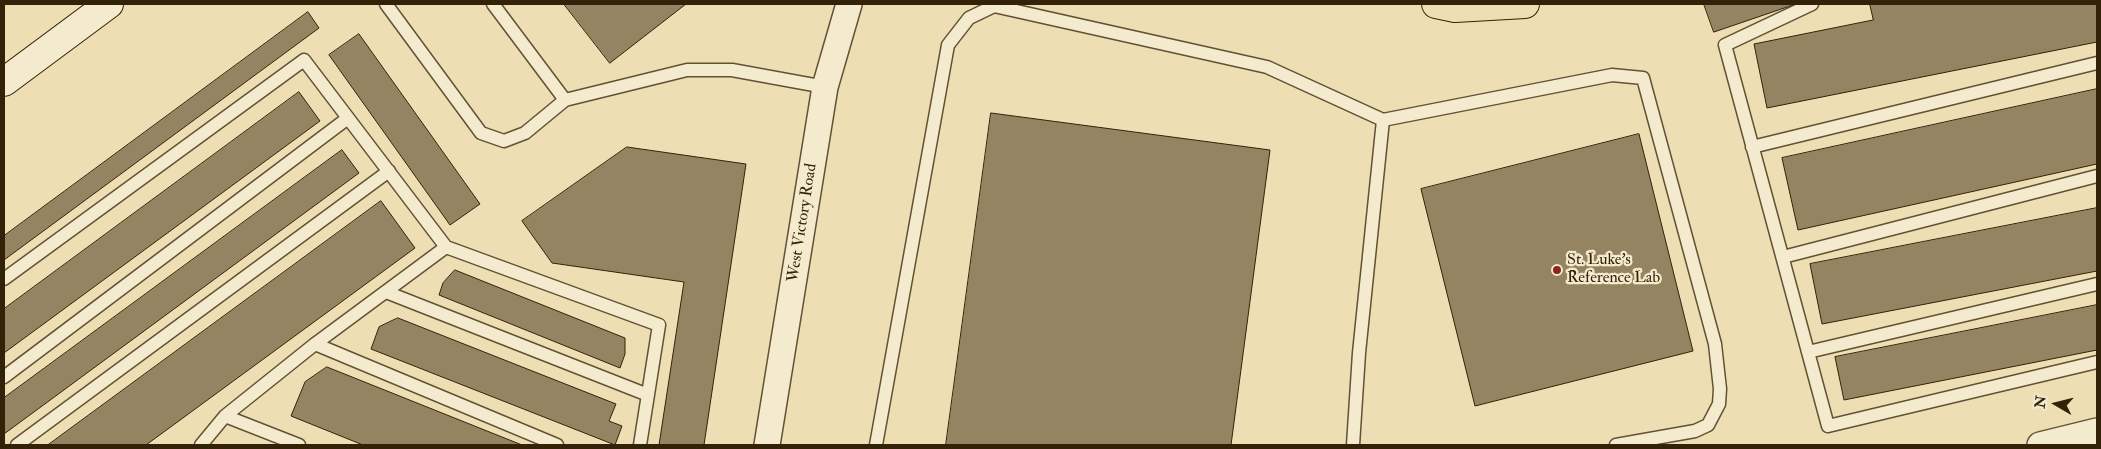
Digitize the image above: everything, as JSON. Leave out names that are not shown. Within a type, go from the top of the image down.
[{"type":"main road","points":[[4,82],[109,4]]},
{"type":"main road","points":[[1436,4],[1455,8],[1525,4]]},
{"type":"street","name":"West Victory Road","points":[[767,445],[825,87],[849,4]]},
{"type":"street","points":[[2040,445],[2097,431]]},
{"type":"lane","points":[[386,4],[481,133],[504,140],[525,133],[565,100],[687,70],[732,70],[825,87]]},
{"type":"lane","points":[[493,4],[565,100]]},
{"type":"lane","points":[[1812,4],[1725,45],[1828,426],[2097,362]]},
{"type":"lane","points":[[876,445],[948,46],[968,18],[994,6],[1267,67],[1383,120],[1612,75],[1643,78],[1715,344],[1720,396],[1719,404],[1708,425],[1702,428],[1695,431],[1616,445]]},
{"type":"lane","points":[[4,280],[304,60],[446,247],[659,325],[640,445]]},
{"type":"lane","points":[[1752,147],[2097,63]]},
{"type":"lane","points":[[4,376],[348,118]]},
{"type":"lane","points":[[1353,445],[1359,353],[1383,120]]},
{"type":"lane","points":[[16,445],[388,171]]},
{"type":"lane","points":[[1782,256],[2097,176]]},
{"type":"lane","points":[[201,445],[225,416],[315,344],[446,247]]},
{"type":"lane","points":[[1808,352],[2097,284]]},
{"type":"lane","points":[[386,292],[648,395]]},
{"type":"lane","points":[[315,344],[557,445]]},
{"type":"lane","points":[[225,416],[299,445]]},
{"type":"building","points":[[564,4],[686,4],[610,63]]},
{"type":"building","points":[[1704,4],[1796,4],[1714,32]]},
{"type":"building","points":[[1870,4],[2097,4],[2097,42],[1767,108],[1754,44],[1873,20]]},
{"type":"building","points":[[308,12],[319,28],[4,260],[4,236]]},
{"type":"building","points":[[359,34],[480,204],[450,225],[329,55]]},
{"type":"building","points":[[2097,89],[2097,164],[1798,230],[1782,158]]},
{"type":"building","points":[[299,92],[320,121],[4,353],[4,309]]},
{"type":"building","points":[[991,113],[1270,150],[1231,445],[946,445]]},
{"type":"building","name":"St. Luke's Reference Lab","points":[[1639,134],[1693,351],[1475,406],[1421,189]]},
{"type":"building","points":[[627,147],[746,164],[704,445],[659,445],[684,282],[552,263],[522,221]]},
{"type":"building","points":[[342,150],[359,173],[4,434],[4,398]]},
{"type":"building","points":[[381,201],[415,248],[146,445],[48,445]]},
{"type":"building","points":[[2097,208],[2097,271],[1822,324],[1810,264]]},
{"type":"building","points":[[455,270],[625,338],[625,354],[620,368],[439,295],[443,283]]},
{"type":"building","points":[[2097,305],[2097,350],[1844,400],[1835,357]]},
{"type":"building","points":[[398,318],[616,404],[609,421],[622,426],[615,445],[371,349],[379,327]]},
{"type":"building","points":[[327,367],[522,445],[363,445],[291,416],[305,382]]},
{"type":"place","name":"St. Luke's Reference Lab","points":[[1557,270]]}]
